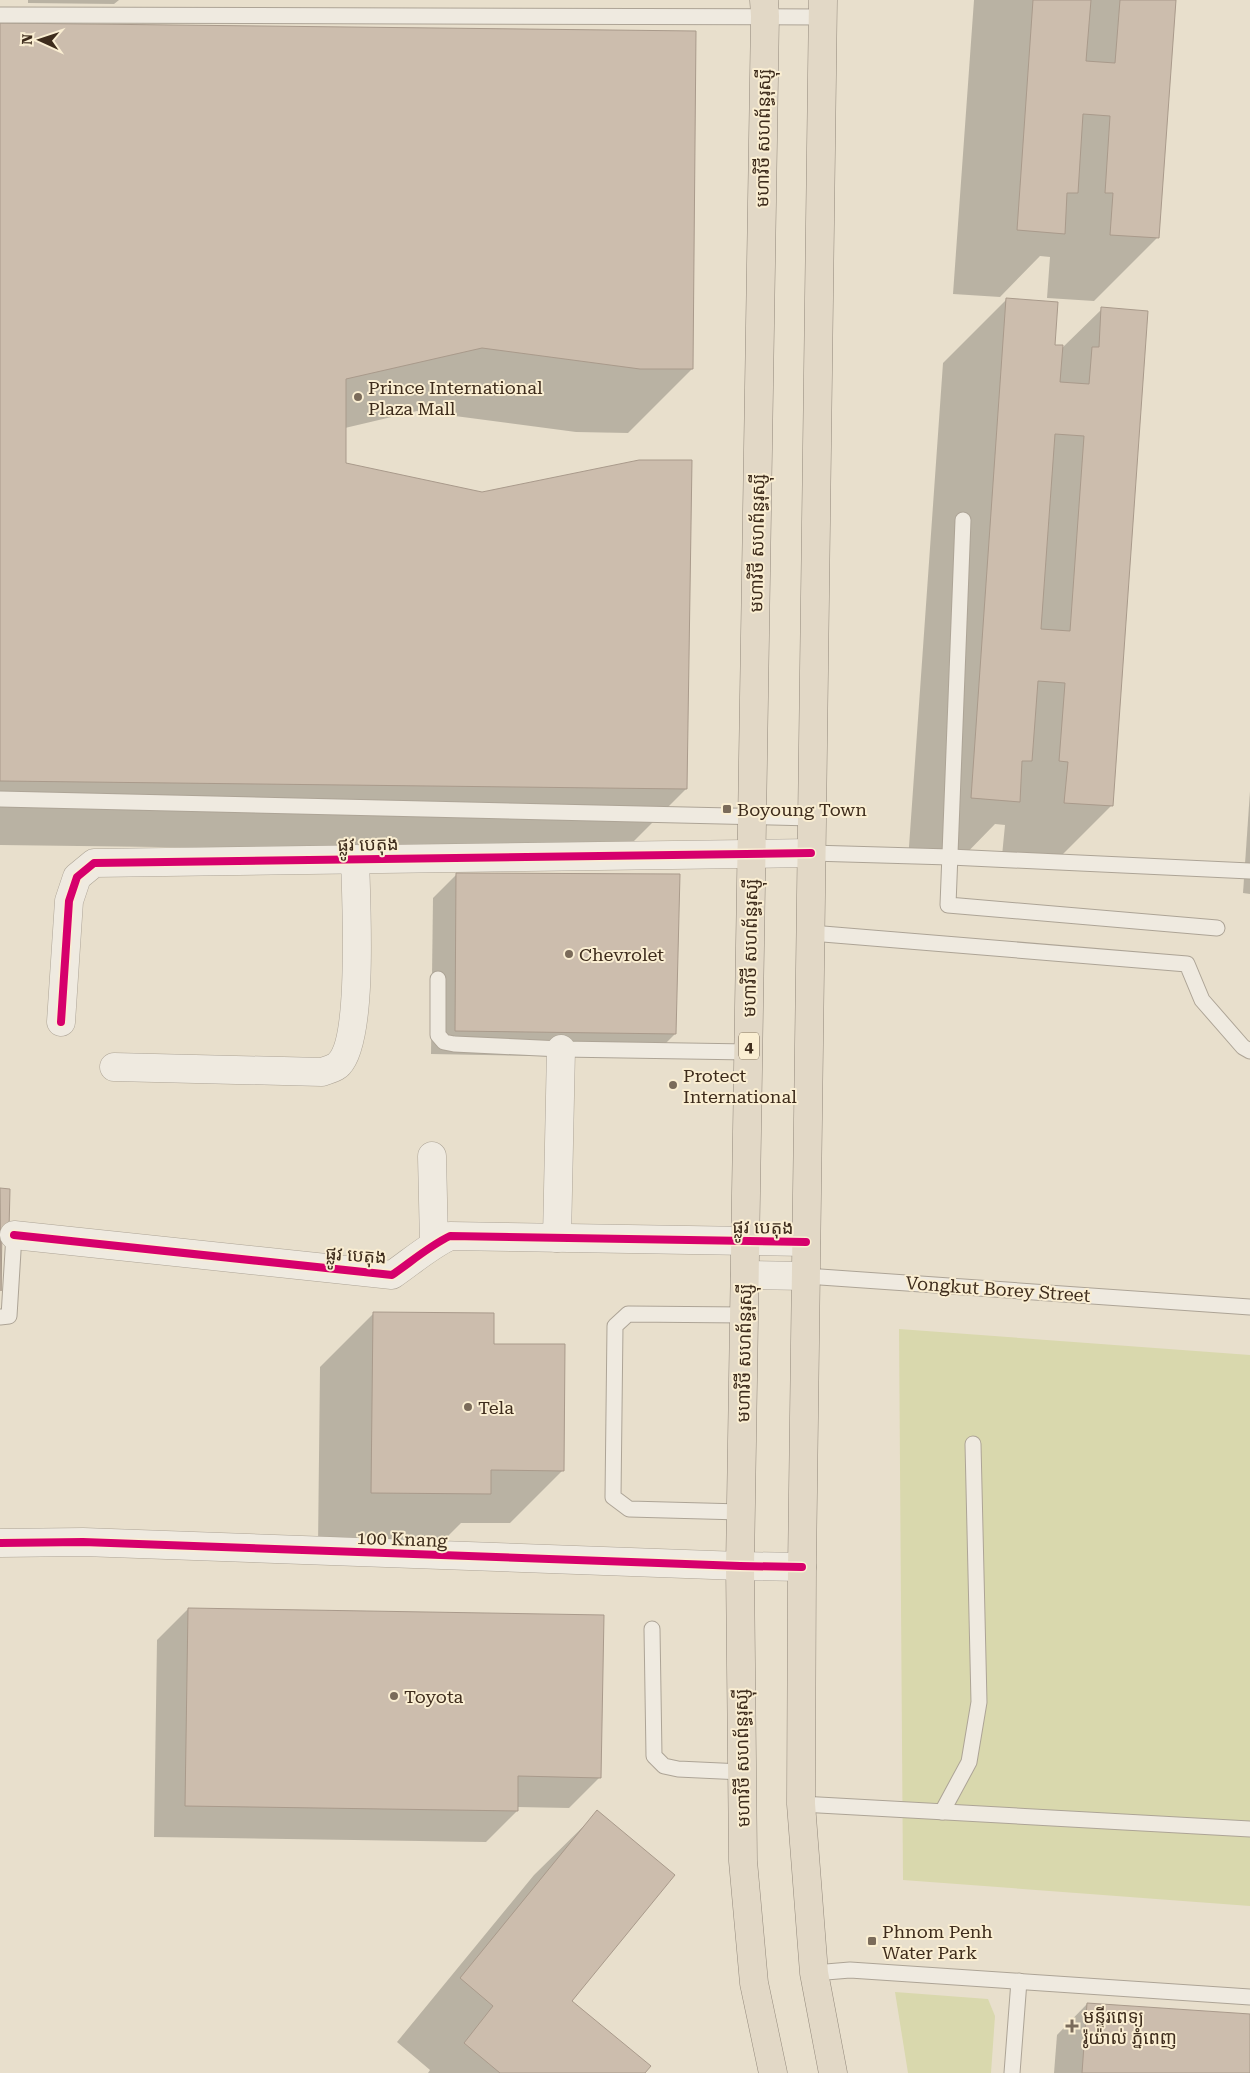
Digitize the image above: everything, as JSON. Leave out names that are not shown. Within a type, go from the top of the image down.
[{"type":"highway","name":"មហាវិថី សហព័ន្ធរុស្ស៊ី","points":[[765,8],[740,1566],[743,1861],[754,1983],[772,2073]]},
{"type":"highway","points":[[823,8],[802,1567],[801,1804],[814,1974],[833,2073]]},
{"type":"street","name":"ផ្លូវ បេតុង","points":[[61,1022],[69,900],[77,877],[94,862],[812,853]]},
{"type":"street","points":[[114,1067],[322,1072],[339,1064],[348,1049],[354,1015],[357,960],[355,859]]},
{"type":"street","points":[[558,1238],[561,1049]]},
{"type":"street","points":[[432,1156],[434,1243]]},
{"type":"street","name":"ផ្លូវ បេតុង","points":[[14,1235],[392,1275],[419,1257],[434,1243],[450,1236],[806,1242]]},
{"type":"street","name":"Vongkut Borey Street","points":[[745,1275],[806,1276]]},
{"type":"street","name":"100 Knang","points":[[0,1543],[83,1542],[802,1567]]},
{"type":"lane","points":[[0,15],[823,8]]},
{"type":"lane","points":[[963,520],[948,905],[1217,928]]},
{"type":"lane","points":[[0,800],[812,818]]},
{"type":"lane","points":[[812,853],[950,857],[1250,871]]},
{"type":"lane","points":[[811,933],[1187,964],[1202,1000],[1243,1047],[1250,1050]]},
{"type":"lane","points":[[438,979],[438,1036],[444,1042],[561,1049],[749,1052]]},
{"type":"lane","points":[[0,1317],[9,1316],[14,1235]]},
{"type":"lane","name":"Vongkut Borey Street","points":[[806,1276],[1250,1307]]},
{"type":"lane","points":[[741,1512],[629,1509],[613,1497],[615,1326],[628,1314],[744,1315]]},
{"type":"lane","points":[[942,1812],[969,1762],[979,1702],[973,1444]]},
{"type":"lane","points":[[652,1629],[654,1756],[664,1766],[678,1769],[742,1772]]},
{"type":"lane","points":[[801,1804],[1250,1829]]},
{"type":"lane","points":[[814,1974],[850,1970],[1250,1996]]},
{"type":"lane","points":[[1012,2073],[1019,1981]]},
{"type":"green space","points":[[899,1329],[1250,1355],[1250,1906],[903,1880]]},
{"type":"green space","points":[[895,1992],[988,1999],[995,2016],[991,2073],[908,2073]]},
{"type":"building","points":[[1033,0],[1091,0],[1086,61],[1115,63],[1120,0],[1176,0],[1159,238],[1110,235],[1113,193],[1105,193],[1110,116],[1083,114],[1078,193],[1067,193],[1065,234],[1017,230]]},
{"type":"building","name":"Prince International Plaza Mall","points":[[0,23],[696,31],[693,369],[640,369],[482,348],[346,379],[346,463],[482,492],[639,460],[692,460],[687,789],[0,781]]},
{"type":"building","points":[[1006,298],[1058,302],[1055,345],[1063,345],[1060,382],[1089,384],[1092,347],[1099,347],[1101,307],[1148,311],[1113,806],[1064,803],[1068,762],[1059,761],[1065,683],[1038,681],[1032,761],[1022,761],[1020,802],[971,798]],"holes":[[[1055,434],[1084,436],[1070,631],[1041,629]]]},
{"type":"building","points":[[456,873],[680,874],[676,1034],[455,1031]]},
{"type":"building","points":[[0,1188],[10,1189],[9,1230],[2,1230],[1,1291]]},
{"type":"building","name":"Tela","points":[[373,1312],[494,1313],[494,1344],[565,1344],[564,1471],[491,1470],[491,1494],[371,1493]]},
{"type":"building","name":"Toyota","points":[[188,1608],[604,1615],[601,1778],[518,1776],[518,1811],[185,1806]]},
{"type":"building","points":[[597,1810],[675,1875],[572,2001],[651,2066],[645,2073],[500,2073],[464,2043],[493,2006],[460,1978]]},
{"type":"building","points":[[1087,2003],[1250,2014],[1250,2073],[1082,2073]]},
{"type":"cycle path","points":[[61,1022],[69,901],[77,877],[94,863],[811,853]]},
{"type":"cycle path","points":[[14,1235],[392,1275],[427,1249],[450,1236],[806,1242]]},
{"type":"cycle path","points":[[0,1543],[83,1542],[802,1567]]},
{"type":"place","name":"Prince International Plaza Mall","points":[[358,397]]},
{"type":"place","name":"Boyoung Town","points":[[727,809]]},
{"type":"place","name":"Chevrolet","points":[[569,954]]},
{"type":"place","name":"Protect International","points":[[673,1085]]},
{"type":"place","name":"Tela","points":[[468,1407]]},
{"type":"place","name":"Toyota","points":[[394,1696]]},
{"type":"place","name":"Phnom Penh Water Park","points":[[872,1941]]},
{"type":"place","name":"មន្ទីរពេទ្យ រ៉ូយ៉ាល់ ភ្នំពេញ","points":[[1072,2026]]}]
